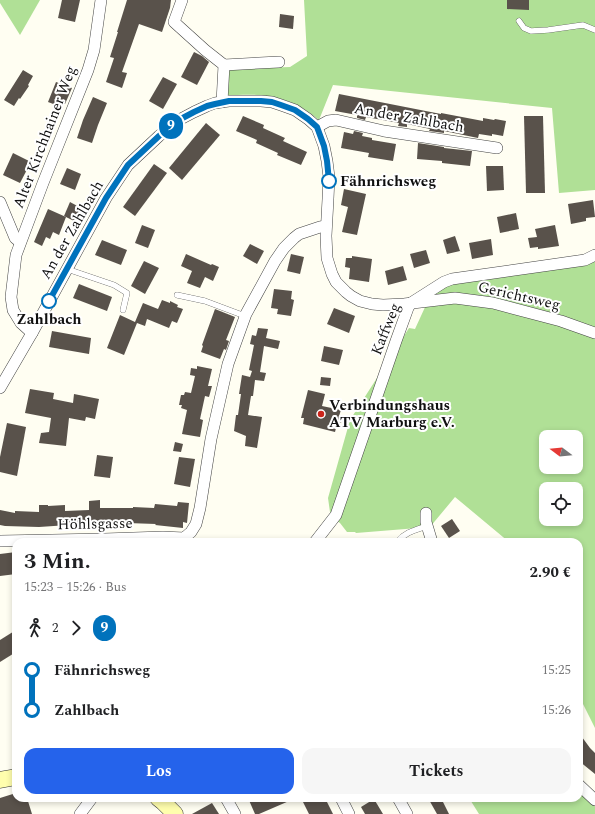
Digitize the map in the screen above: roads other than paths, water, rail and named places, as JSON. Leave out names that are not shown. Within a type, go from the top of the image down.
[{"type":"main road","points":[[0,780],[12,778]]},
{"type":"main road","points":[[165,802],[175,814]]},
{"type":"street","name":"Alter Kirchhainer Weg","points":[[32,333],[21,324],[13,310],[11,298],[16,254],[88,70],[94,50],[101,0]]},
{"type":"street","points":[[182,0],[174,22],[224,65],[279,62]]},
{"type":"street","points":[[222,102],[224,65]]},
{"type":"street","name":"An der Zahlbach","points":[[32,333],[106,198],[128,165],[175,122],[201,109],[229,101],[249,100],[272,102],[295,110],[317,127],[328,120],[336,120],[384,131],[497,148]]},
{"type":"street","points":[[317,127],[324,146],[329,177],[326,251],[329,267],[336,282],[346,292],[360,301],[372,304],[393,305],[411,303]]},
{"type":"street","points":[[0,202],[15,238],[20,242]]},
{"type":"street","points":[[245,316],[275,261],[284,248],[299,234],[326,226]]},
{"type":"street","name":"Kaffweg","points":[[318,538],[336,515],[396,341],[411,303],[452,278],[584,260],[595,255]]},
{"type":"street","name":"Gerichtsweg","points":[[411,303],[455,298],[493,303],[561,321],[595,333]]},
{"type":"street","name":"Höhlsgasse","points":[[184,538],[192,532],[196,524],[211,439],[228,364],[245,316]]},
{"type":"street","points":[[0,388],[32,333]]},
{"type":"street","points":[[426,514],[426,522],[431,538]]},
{"type":"street","name":"Höhlsgasse","points":[[0,541],[12,541]]},
{"type":"street","points":[[583,789],[595,800]]},
{"type":"street","points":[[80,814],[89,802]]},
{"type":"street","points":[[228,802],[235,814]]},
{"type":"street","points":[[343,802],[349,814]]},
{"type":"street","points":[[400,802],[406,814]]},
{"type":"lane","points":[[519,21],[524,28],[531,31],[583,25],[595,30]]},
{"type":"lane","points":[[67,269],[114,285],[127,293],[123,310]]},
{"type":"lane","points":[[177,295],[204,301],[245,316]]},
{"type":"lane","points":[[400,538],[407,533],[427,526]]},
{"type":"place","name":"Fähnrichsweg","points":[[329,181]]},
{"type":"place","name":"Zahlbach","points":[[49,301]]},
{"type":"place","name":"Verbindungshaus ATV Marburg e.V.","points":[[321,414]]}]
